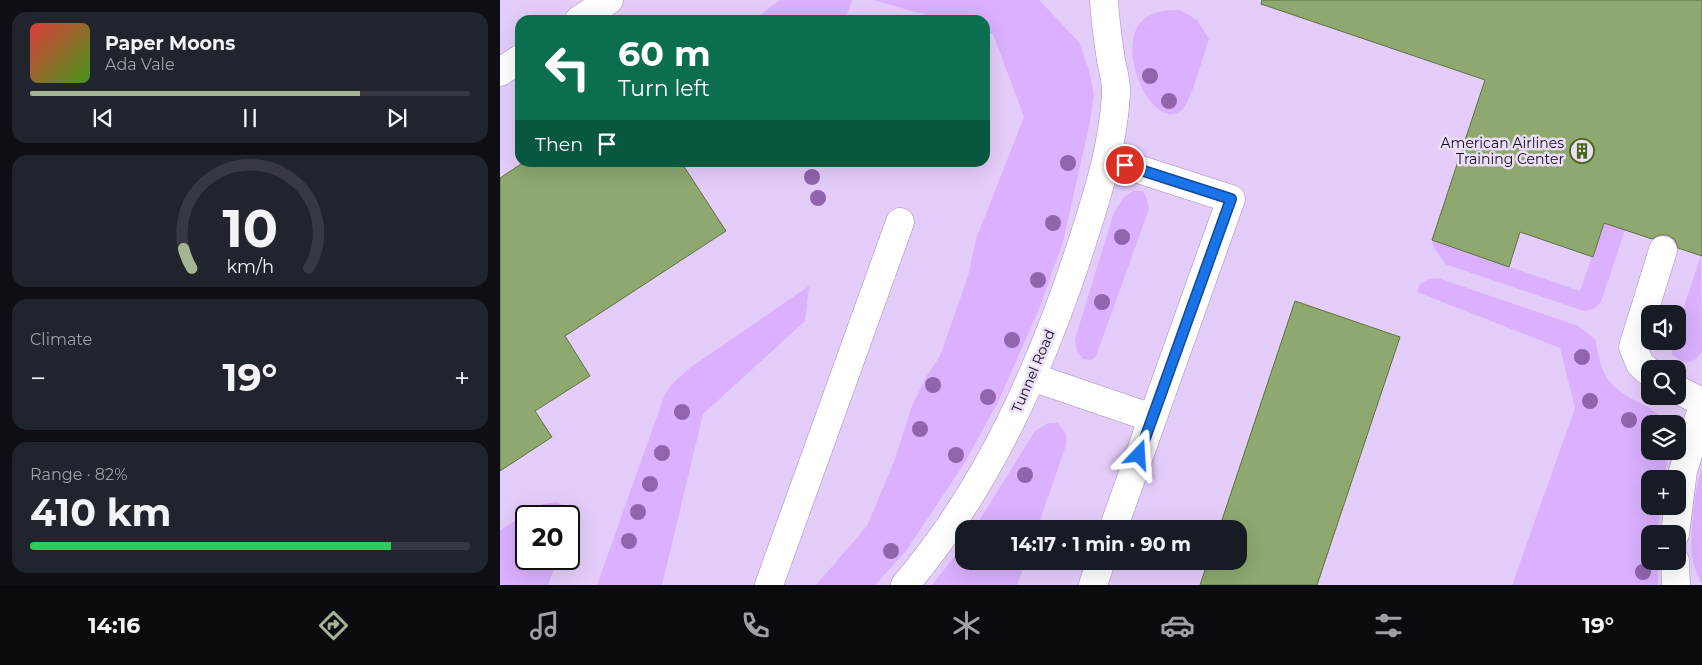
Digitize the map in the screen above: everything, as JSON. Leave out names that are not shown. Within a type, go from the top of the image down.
[{"type":"street","points":[[586,15],[609,0]]},
{"type":"street","name":"Tunnel Road","points":[[905,585],[952,522],[999,446],[1032,377],[1066,291],[1093,211],[1109,147],[1117,92],[1105,23],[1104,0]]},
{"type":"street","points":[[500,72],[515,62]]},
{"type":"street","points":[[1109,147],[1231,199],[1116,520]]},
{"type":"street","points":[[769,585],[900,222]]},
{"type":"street","points":[[1641,365],[1633,347],[1663,250]]},
{"type":"street","points":[[1032,377],[1152,418]]},
{"type":"street","points":[[1686,394],[1702,402]]},
{"type":"street","points":[[1676,525],[1682,471],[1702,408]]},
{"type":"street","points":[[1093,585],[1098,570]]},
{"type":"street","points":[[1675,570],[1676,585]]},
{"type":"shaded area","points":[[780,0],[852,0],[847,15],[760,15]]},
{"type":"shaded area","points":[[873,0],[1039,0],[1079,42],[1089,70],[1094,94],[1090,122],[1063,242],[1039,309],[999,400],[964,464],[906,551],[875,585],[816,585],[867,526],[895,459],[912,406],[926,377],[940,356],[968,276],[976,239],[1024,117],[993,34],[990,33],[990,15],[926,15]]},
{"type":"shaded area","points":[[1180,10],[1197,20],[1209,39],[1186,105],[1182,110],[1171,114],[1159,110],[1149,99],[1140,84],[1134,66],[1132,48],[1135,32],[1144,19],[1157,12]]},
{"type":"shaded area","points":[[1133,191],[1143,191],[1149,209],[1096,356],[1091,360],[1083,359],[1077,352],[1075,339],[1114,212],[1124,197]]},
{"type":"shaded area","points":[[1604,223],[1625,230],[1601,302],[1594,309],[1584,311],[1445,264],[1433,246],[1432,240],[1580,291]]},
{"type":"shaded area","points":[[1701,256],[1702,352],[1695,360],[1688,362],[1672,355],[1672,350],[1686,350],[1686,305],[1684,305]]},
{"type":"shaded area","points":[[1438,278],[1578,326],[1596,340],[1600,363],[1608,380],[1622,392],[1659,415],[1641,415],[1641,460],[1667,460],[1666,470],[1641,470],[1641,515],[1659,515],[1659,525],[1641,525],[1641,570],[1658,570],[1658,585],[1512,585],[1575,408],[1560,348],[1417,292],[1420,284],[1430,279]]},
{"type":"shaded area","points":[[809,286],[805,321],[703,414],[662,585],[597,585],[665,394],[673,383],[691,367]]},
{"type":"shaded area","points":[[1048,423],[1058,423],[1066,434],[1066,445],[1040,520],[980,520],[1035,431]]},
{"type":"shaded area","points":[[1702,467],[1702,584],[1694,566],[1692,523],[1695,497]]},
{"type":"shaded area","points":[[557,502],[562,505],[541,505]]},
{"type":"shaded area","points":[[515,521],[515,570],[554,570],[548,585],[500,585],[500,530]]},
{"type":"shaded area","points":[[955,556],[955,570],[1023,570],[1017,585],[932,585]]},
{"type":"building","name":"American Airlines Training Center","points":[[1262,0],[1702,0],[1702,256],[1678,248],[1675,240],[1668,235],[1659,235],[1652,239],[1604,223],[1593,257],[1520,232],[1509,267],[1432,240],[1485,80],[1261,4]]},
{"type":"building","points":[[516,167],[684,167],[726,231],[565,336],[590,376],[535,411],[552,437],[500,471],[500,178]]},
{"type":"building","points":[[1295,301],[1400,337],[1317,585],[1200,585],[1205,570],[1247,570],[1247,520],[1222,520]]},
{"type":"place","name":"American Airlines Training Center","points":[[1582,151]]},
{"type":"route","points":[[1125,165],[1231,199],[1139,455]]}]
